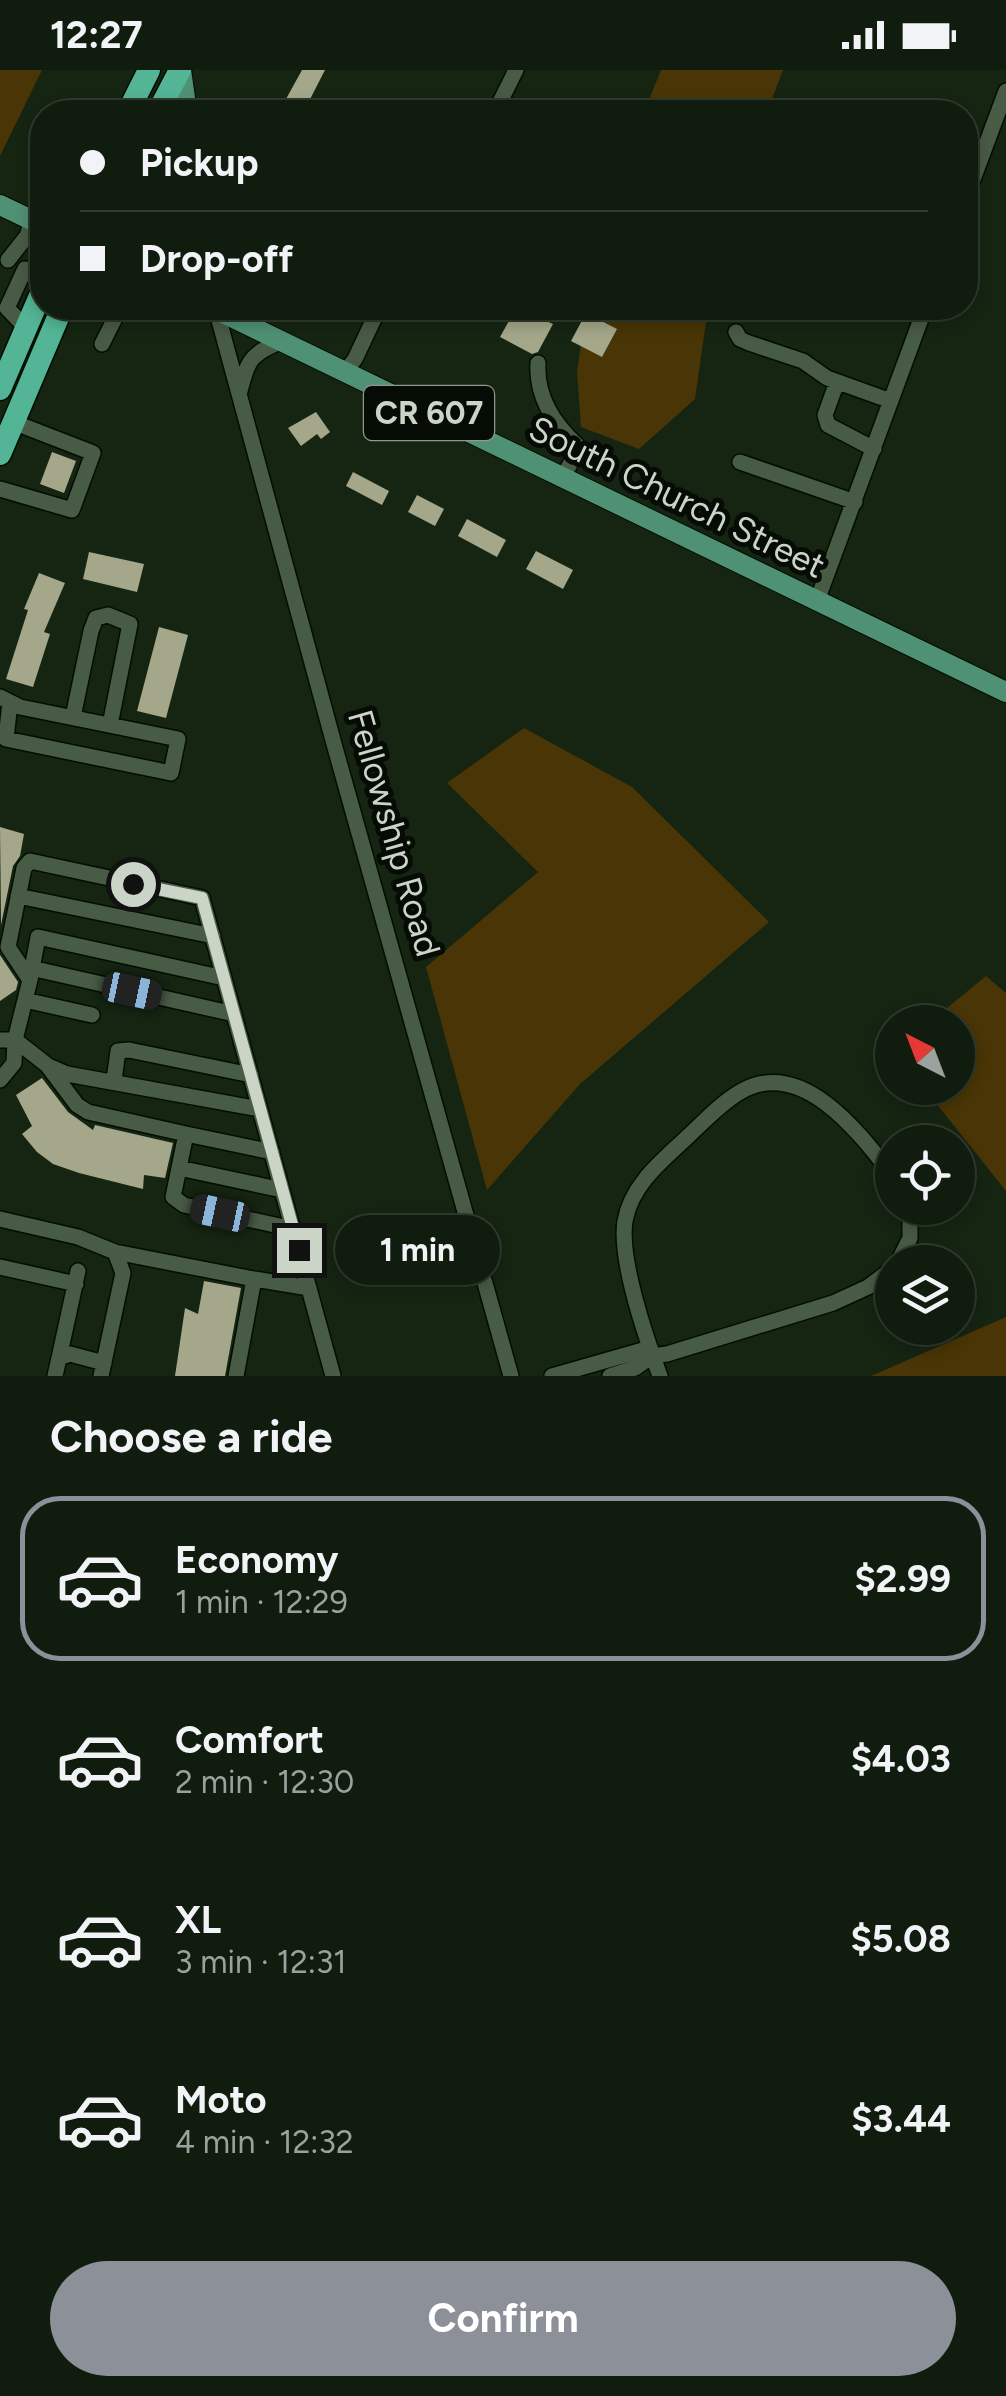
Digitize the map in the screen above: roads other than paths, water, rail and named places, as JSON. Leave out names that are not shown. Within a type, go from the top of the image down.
[{"type":"highway","points":[[134,100],[150,70]]},
{"type":"highway","points":[[164,100],[180,70]]},
{"type":"highway","points":[[0,389],[30,319]]},
{"type":"highway","points":[[0,454],[57,320]]},
{"type":"main road","points":[[180,70],[184,100]]},
{"type":"main road","points":[[0,205],[30,219]]},
{"type":"main road","name":"South Church Street","points":[[239,320],[1006,692]]},
{"type":"street","points":[[501,100],[516,70]]},
{"type":"street","points":[[978,165],[1006,91]]},
{"type":"street","points":[[30,231],[4,258],[30,270]]},
{"type":"street","points":[[25,269],[7,308],[26,328]]},
{"type":"street","points":[[102,344],[114,320]]},
{"type":"street","name":"Fellowship Road","points":[[218,320],[511,1376]]},
{"type":"street","points":[[345,372],[355,360],[373,320]]},
{"type":"street","points":[[817,601],[921,320]]},
{"type":"street","points":[[736,332],[740,339],[803,361],[836,382],[891,402]]},
{"type":"street","points":[[239,395],[246,365],[253,356],[282,342]]},
{"type":"street","points":[[538,363],[542,398],[577,444],[576,454],[562,478]]},
{"type":"street","points":[[836,382],[825,415],[828,426],[874,449]]},
{"type":"street","points":[[0,489],[72,510],[93,453],[13,422]]},
{"type":"street","points":[[740,462],[855,502]]},
{"type":"street","points":[[73,717],[90,631],[96,618],[108,616],[130,624],[110,725]]},
{"type":"street","points":[[5,699],[178,739],[171,772],[6,738],[5,699]]},
{"type":"street","points":[[234,1014],[30,974],[8,947],[24,868],[30,862],[202,898],[213,936],[293,1229],[332,1376]]},
{"type":"street","points":[[18,896],[213,936]]},
{"type":"street","points":[[10,929],[224,978]]},
{"type":"street","points":[[0,1080],[14,1064],[7,1040],[25,1000],[38,937]]},
{"type":"street","points":[[25,1000],[92,1016]]},
{"type":"street","points":[[7,1040],[66,1074],[260,1109]]},
{"type":"street","points":[[114,1080],[118,1050],[251,1075]]},
{"type":"street","points":[[47,1066],[76,1105],[88,1112],[272,1152]]},
{"type":"street","points":[[660,1376],[624,1233],[629,1204],[647,1176],[728,1101],[742,1091],[772,1082],[804,1090],[832,1110],[875,1157]]},
{"type":"street","points":[[186,1134],[173,1196],[184,1205],[293,1229]]},
{"type":"street","points":[[178,1168],[282,1190]]},
{"type":"street","points":[[0,1222],[78,1237],[115,1252],[309,1288]]},
{"type":"street","points":[[59,1358],[70,1354],[102,1369],[124,1272],[115,1252]]},
{"type":"street","points":[[0,1267],[77,1278],[55,1376]]},
{"type":"street","points":[[236,1376],[254,1279]]},
{"type":"street","points":[[610,1376],[635,1368],[652,1356],[833,1303],[875,1282]]},
{"type":"street","points":[[552,1376],[643,1350],[652,1356]]}]
